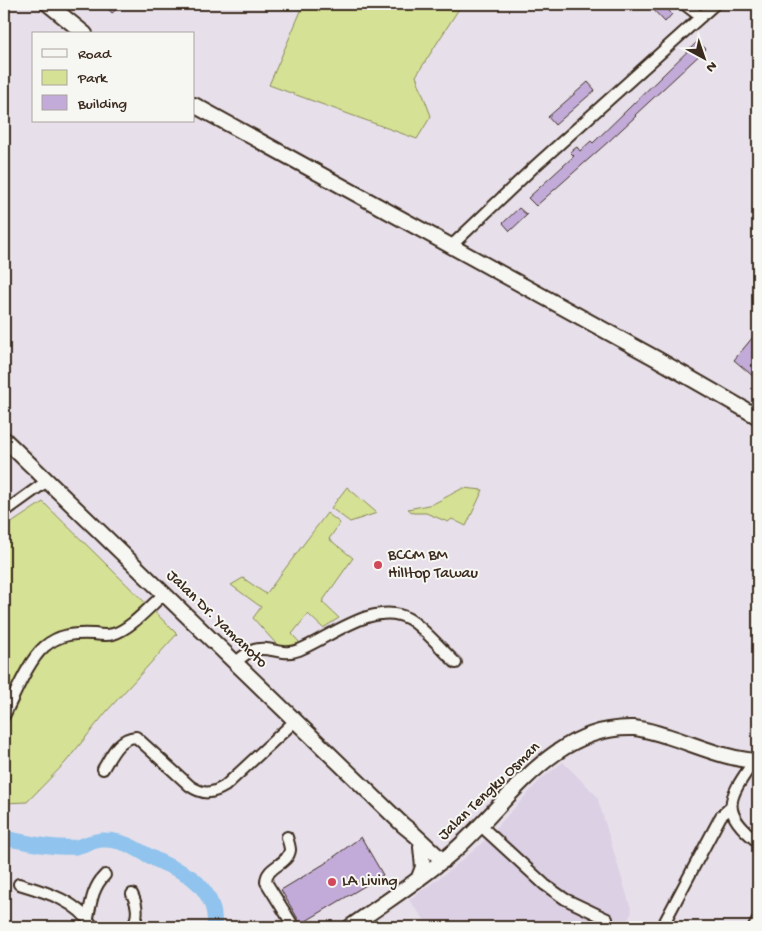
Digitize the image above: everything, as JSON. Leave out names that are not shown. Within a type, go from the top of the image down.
[{"type":"main road","points":[[48,4],[83,32]]},
{"type":"main road","points":[[195,106],[657,359],[758,417]]},
{"type":"main road","name":"Jalan Dr. Yamanoto","points":[[4,439],[440,863]]},
{"type":"main road","name":"Jalan Tengku Osman","points":[[350,927],[440,863],[531,774],[556,752],[579,740],[617,729],[635,728],[722,754],[756,761]]},
{"type":"main road","points":[[418,880],[423,867],[423,845],[457,848]]},
{"type":"street","points":[[684,4],[701,17]]},
{"type":"street","points":[[450,247],[715,4]]},
{"type":"street","points":[[4,512],[47,481]]},
{"type":"street","points":[[4,716],[34,659],[44,647],[60,636],[75,633],[111,635],[118,632],[127,627],[164,594]]},
{"type":"street","points":[[235,663],[253,650],[261,649],[287,654],[300,650],[352,622],[390,613],[400,614],[411,620],[456,663]]},
{"type":"street","points":[[103,769],[117,747],[130,737],[136,737],[198,792],[217,791],[225,786],[295,721]]},
{"type":"street","points":[[756,761],[734,790],[731,807],[735,820],[740,827],[758,842]]},
{"type":"street","points":[[662,927],[721,816],[731,807]]},
{"type":"street","points":[[480,825],[546,885],[565,899],[607,919]]},
{"type":"street","points":[[287,837],[290,850],[286,859],[270,871],[266,876],[266,882],[294,927]]},
{"type":"street","points":[[90,923],[94,893],[105,875]]},
{"type":"street","points":[[19,884],[50,893],[72,905],[90,923]]},
{"type":"street","points":[[132,894],[138,910],[137,918],[132,927]]},
{"type":"street","points":[[754,927],[758,920]]},
{"type":"shaded area","points":[[563,762],[597,796],[632,912],[624,927],[430,927],[409,900],[481,844],[541,779]]},
{"type":"green space","points":[[304,4],[462,4],[416,76],[431,116],[417,139],[269,85]]},
{"type":"green space","points":[[347,487],[377,513],[350,522],[331,508]]},
{"type":"green space","points":[[463,488],[483,490],[466,526],[452,519],[448,522],[426,513],[413,513],[408,509],[433,504]]},
{"type":"green space","points":[[43,502],[177,634],[107,711],[65,763],[27,802],[4,803],[4,528]]},
{"type":"green space","points":[[327,513],[340,523],[329,539],[353,558],[322,602],[339,618],[323,628],[308,614],[292,634],[300,643],[293,647],[278,646],[253,618],[261,607],[231,585],[243,578],[266,594]]},
{"type":"building","points":[[104,4],[123,4],[112,13]]},
{"type":"building","points":[[648,4],[662,4],[672,14],[665,22]]},
{"type":"building","points":[[698,41],[706,49],[608,142],[536,206],[528,198],[574,156],[570,152],[577,147],[580,151],[591,141],[593,143]]},
{"type":"building","points":[[588,82],[595,90],[555,125],[548,117]]},
{"type":"building","points":[[519,208],[527,215],[510,231],[503,223]]},
{"type":"building","points":[[758,331],[758,371],[754,377],[734,360]]},
{"type":"building","name":"LA Living","points":[[361,837],[383,875],[301,924],[281,890],[324,864]]},
{"type":"waterway","points":[[4,838],[58,847],[76,847],[101,840],[112,840],[129,846],[182,872],[197,882],[206,893],[212,906],[214,927]]},
{"type":"place","name":"BCCM BM Hilltop Tawau","points":[[378,565]]},
{"type":"place","name":"LA Living","points":[[332,882]]}]
